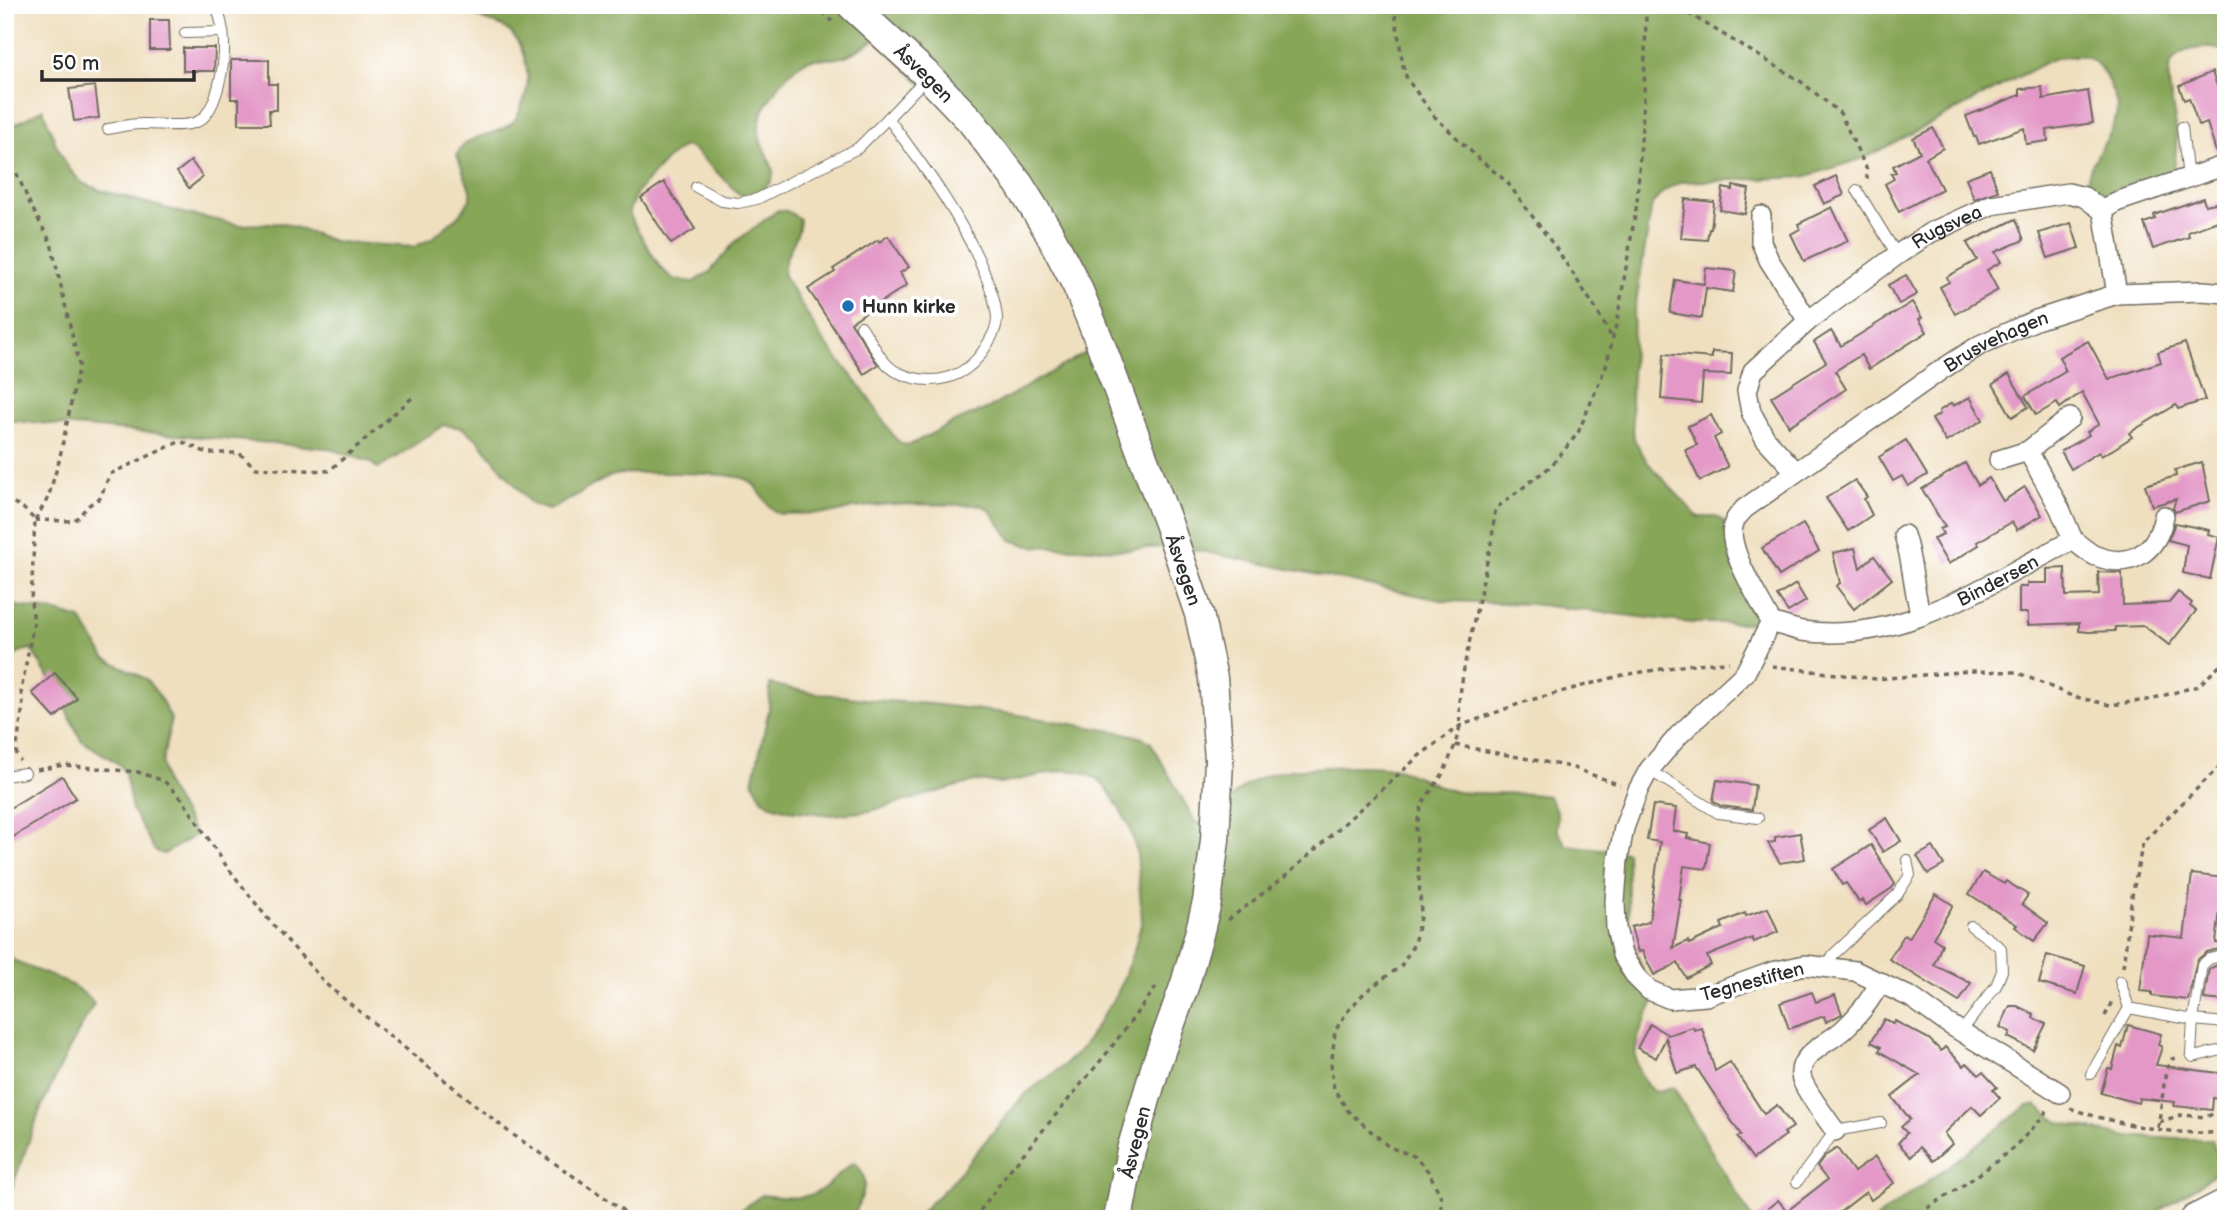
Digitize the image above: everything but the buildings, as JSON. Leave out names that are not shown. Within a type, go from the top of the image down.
[{"type":"main road","name":"Åsvegen","points":[[851,5],[928,76],[971,121],[1018,184],[1047,229],[1077,286],[1168,523],[1199,614],[1213,678],[1219,761],[1215,840],[1198,938],[1131,1150],[1118,1219]]},
{"type":"main road","points":[[2195,1219],[2226,1203]]},
{"type":"street","points":[[2118,294],[2103,211],[2116,202],[2226,165]]},
{"type":"street","name":"Rugsvea","points":[[1796,471],[1765,438],[1751,412],[1747,391],[1753,371],[1808,321],[1930,233],[1991,205],[2068,193],[2084,197],[2103,211]]},
{"type":"street","points":[[1760,216],[1761,242],[1769,260],[1808,321]]},
{"type":"street","name":"Brusvehagen","points":[[1796,471],[1900,396],[1980,345],[2036,320],[2118,294],[2203,291],[2226,293]]},
{"type":"street","points":[[1999,460],[2028,451],[2070,418]]},
{"type":"street","points":[[2028,451],[2060,509],[2073,540],[2095,555],[2119,561],[2137,557],[2151,547],[2161,533],[2164,516]]},
{"type":"street","points":[[1771,622],[1740,562],[1732,537],[1733,523],[1744,509],[1796,471]]},
{"type":"street","points":[[1904,535],[1911,554],[1912,578],[1921,616]]},
{"type":"street","name":"Bindersen","points":[[1771,622],[1801,631],[1877,629],[1921,616],[1968,596],[2073,540]]},
{"type":"street","name":"Tegnestiften","points":[[1771,622],[1745,673],[1679,735],[1649,770],[1638,790],[1624,828],[1618,860],[1616,928],[1622,955],[1636,977],[1649,990],[1670,999],[1706,996],[1772,972],[1805,965],[1855,971],[1912,998],[2057,1097]]},
{"type":"street","points":[[1835,1130],[1804,1085],[1801,1076],[1803,1064],[1811,1053],[1843,1030],[1870,1002],[1880,982]]},
{"type":"lane","points":[[108,129],[141,124],[182,125],[197,123],[205,117],[214,98],[225,55],[223,32],[216,5]]},
{"type":"lane","points":[[185,33],[223,32]]},
{"type":"lane","points":[[696,187],[722,201],[738,203],[757,199],[858,148],[928,76]]},
{"type":"lane","points":[[861,326],[895,371],[921,380],[934,381],[947,379],[970,367],[990,340],[997,321],[993,296],[974,248],[931,176],[888,118]]},
{"type":"lane","points":[[2182,127],[2188,179]]},
{"type":"lane","points":[[1857,190],[1897,255]]},
{"type":"lane","points":[[1649,770],[1718,813],[1758,818]]},
{"type":"lane","points":[[5,776],[26,773]]},
{"type":"lane","points":[[1827,967],[1833,955],[1897,895],[1910,875],[1907,860]]},
{"type":"lane","points":[[1961,1032],[1996,986],[2002,971],[2001,948],[1970,926]]},
{"type":"lane","points":[[2226,955],[2208,959],[2203,965],[2193,1020],[2191,1054],[2193,1057],[2226,1049]]},
{"type":"lane","points":[[2091,1074],[2129,1008],[2120,981]]},
{"type":"lane","points":[[2129,1008],[2226,1023]]},
{"type":"lane","points":[[1797,1182],[1835,1130],[1881,1123]]},
{"type":"path","points":[[1394,5],[1407,79],[1434,116],[1507,182],[1558,251],[1612,339]]},
{"type":"path","points":[[1441,1219],[1441,1197],[1429,1172],[1414,1156],[1390,1147],[1348,1111],[1334,1089],[1331,1068],[1335,1031],[1365,992],[1401,966],[1414,944],[1421,913],[1416,828],[1422,804],[1444,772],[1460,726],[1459,701],[1465,662],[1492,539],[1495,509],[1551,466],[1578,433],[1606,366],[1637,203],[1644,95],[1646,15],[1642,5]]},
{"type":"path","points":[[1658,5],[1691,15],[1799,80],[1840,113],[1867,170],[1865,201]]},
{"type":"path","points":[[2223,5],[2226,10]]},
{"type":"path","points":[[5,137],[9,140],[8,153],[30,204],[51,243],[79,365],[59,461],[48,498],[35,520],[31,602],[34,621],[21,691],[23,706],[16,752],[26,773],[63,765],[138,772],[164,781],[183,799],[225,864],[268,919],[328,986],[509,1132],[620,1208],[631,1219]]},
{"type":"path","points":[[5,498],[23,508],[35,520],[74,521],[100,498],[110,474],[181,442],[207,453],[239,453],[256,468],[329,471],[411,398]]},
{"type":"path","points":[[1198,938],[1224,923],[1268,890],[1419,756],[1460,726],[1527,701],[1623,675],[1694,664],[1740,661],[1876,679],[1971,671],[2016,672],[2073,696],[2110,705],[2147,700],[2198,686],[2226,660]]},
{"type":"path","points":[[1455,745],[1571,767],[1638,790]]},
{"type":"path","points":[[2101,1024],[2120,981],[2132,895],[2143,842],[2226,760]]},
{"type":"path","points":[[974,1219],[1009,1171],[1107,1053],[1163,978]]},
{"type":"path","points":[[2158,1125],[2165,1070],[2172,1059],[2191,1054]]},
{"type":"path","points":[[1911,1219],[1957,1189],[2019,1142],[2039,1123],[2057,1097],[2091,1116],[2158,1125],[2184,1132],[2226,1131]]},
{"type":"path","points":[[2158,1125],[2180,1115],[2206,1117],[2226,1108]]},
{"type":"green space","points":[[467,5],[2226,5],[2226,53],[2210,48],[2194,49],[2181,53],[2173,60],[2169,69],[2168,80],[2176,135],[2173,183],[2101,213],[2084,193],[2091,167],[2114,124],[2117,104],[2100,68],[2084,56],[2052,59],[1867,157],[1804,177],[1681,182],[1664,191],[1652,204],[1634,315],[1631,402],[1634,439],[1648,463],[1698,517],[1716,517],[1725,522],[1775,609],[1749,623],[1692,623],[1531,604],[1446,601],[1176,546],[1121,550],[1029,546],[1011,540],[989,509],[981,505],[890,504],[835,513],[780,514],[770,507],[749,481],[732,476],[675,473],[619,475],[609,477],[548,510],[531,504],[477,439],[462,428],[444,425],[378,469],[370,462],[327,448],[5,420],[5,130],[43,109],[69,169],[82,183],[100,190],[183,213],[240,225],[284,223],[336,242],[414,247],[431,239],[460,215],[470,199],[470,190],[457,155],[462,147],[476,138],[501,130],[515,120],[527,91],[525,59],[516,40],[503,27],[471,11]],"holes":[[[876,39],[1032,193],[1102,343],[989,408],[954,422],[910,445],[902,444],[895,438],[864,391],[822,339],[783,274],[800,219],[787,211],[778,210],[734,243],[710,272],[693,282],[673,279],[660,267],[631,219],[629,210],[637,192],[668,158],[684,146],[693,149],[739,194],[748,198],[763,189],[771,181],[773,173],[760,138],[759,126],[763,112],[777,89],[792,71],[806,61],[846,56]]]},
{"type":"green space","points":[[5,604],[57,612],[81,619],[105,658],[146,679],[158,694],[171,719],[162,764],[165,783],[196,835],[164,854],[155,851],[132,810],[125,773],[120,765],[81,740],[56,689],[31,649],[22,651],[5,663]]},
{"type":"green space","points":[[770,684],[808,692],[1013,714],[1143,738],[1151,743],[1196,823],[1208,820],[1237,792],[1258,779],[1275,773],[1319,768],[1385,767],[1405,771],[1457,792],[1548,796],[1557,811],[1557,830],[1566,845],[1627,852],[1629,933],[1654,1001],[1638,1038],[1637,1065],[1645,1083],[1655,1092],[1673,1087],[1752,1219],[918,1219],[922,1211],[949,1185],[1024,1095],[1062,1067],[1082,1048],[1118,992],[1142,920],[1137,853],[1129,825],[1110,793],[1098,779],[1081,772],[1064,770],[1003,783],[976,781],[870,811],[833,815],[787,810],[769,804],[762,798],[753,782],[769,709]]},
{"type":"green space","points":[[5,955],[74,987],[94,1004],[40,1110],[5,1207]]},
{"type":"green space","points":[[2036,1105],[2059,1122],[2123,1136],[2212,1139],[2218,1159],[2217,1168],[2212,1176],[2147,1219],[1875,1219],[2027,1106]]},
{"type":"green space","points":[[854,1163],[863,1176],[864,1190],[853,1219],[727,1219],[762,1195],[796,1198],[813,1194]]},
{"type":"place","name":"Hunn kirke","points":[[848,306]]}]
